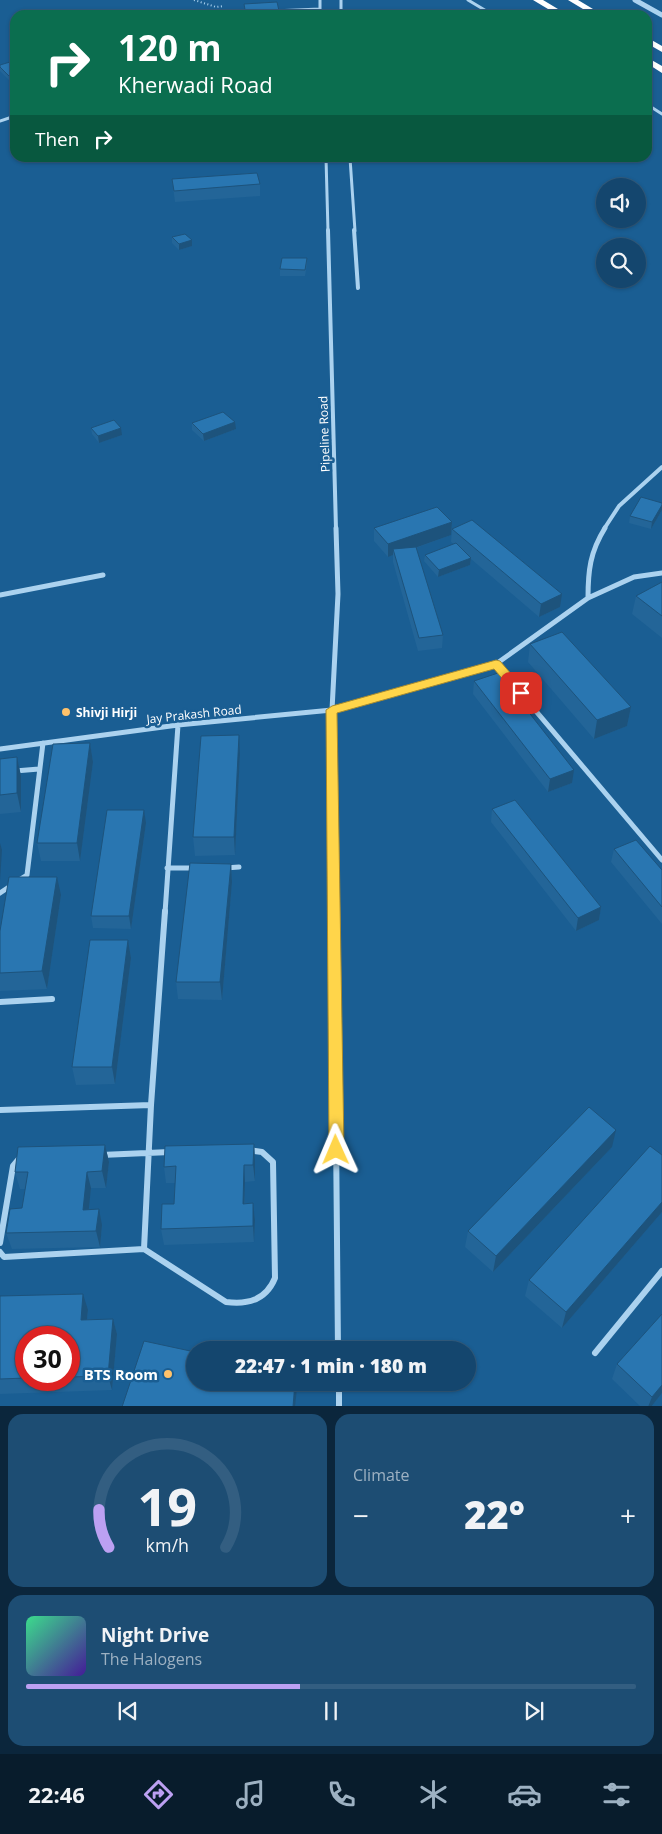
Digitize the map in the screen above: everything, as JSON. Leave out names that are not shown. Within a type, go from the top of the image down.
[{"type":"highway","points":[[537,0],[555,10]]},
{"type":"highway","points":[[572,0],[590,10]]},
{"type":"street","points":[[280,10],[320,9],[320,0]]},
{"type":"street","points":[[468,0],[485,10]]},
{"type":"street","points":[[635,0],[662,15]]},
{"type":"street","name":"Pipeline Road","points":[[326,162],[338,594],[332,710],[338,1341]]},
{"type":"street","points":[[350,162],[358,288]]},
{"type":"street","points":[[588,598],[588,570],[598,541],[619,506],[662,467]]},
{"type":"street","name":"Jay Prakash Road","points":[[0,749],[178,725],[332,710],[496,664],[588,598],[634,577],[662,573]]},
{"type":"street","points":[[0,595],[103,575]]},
{"type":"street","points":[[496,664],[662,860]]},
{"type":"street","points":[[144,1249],[150,1105],[178,725]]},
{"type":"street","points":[[0,893],[27,875],[43,744]]},
{"type":"street","points":[[10,772],[39,769]]},
{"type":"street","points":[[167,868],[203,868]]},
{"type":"street","points":[[221,868],[239,868]]},
{"type":"street","points":[[0,1002],[52,999]]},
{"type":"street","points":[[0,1110],[150,1105]]},
{"type":"street","points":[[0,1252],[4,1257],[144,1249],[226,1302],[235,1304],[260,1299],[272,1288],[275,1278],[272,1162],[268,1155],[261,1150],[242,1150]]},
{"type":"street","points":[[89,1156],[176,1152]]},
{"type":"street","points":[[0,1243],[13,1166],[18,1160],[31,1159]]},
{"type":"street","points":[[595,1353],[662,1271]]},
{"type":"street","points":[[339,1391],[339,1406]]},
{"type":"building","points":[[277,2],[279,10],[245,10],[244,4]]},
{"type":"building","points":[[10,62],[10,76],[0,67],[0,65]]},
{"type":"building","points":[[257,173],[260,184],[174,191],[172,179]]},
{"type":"building","points":[[185,234],[192,240],[179,244],[172,237]]},
{"type":"building","points":[[282,258],[307,258],[305,270],[280,269]]},
{"type":"building","points":[[223,412],[235,422],[203,434],[192,423]]},
{"type":"building","points":[[114,420],[121,428],[98,436],[91,428]]},
{"type":"building","points":[[641,497],[662,503],[652,522],[630,516]]},
{"type":"building","points":[[437,507],[452,522],[388,544],[374,528]]},
{"type":"building","points":[[472,520],[562,594],[541,604],[452,529]]},
{"type":"building","points":[[456,543],[471,558],[439,570],[425,555]]},
{"type":"building","points":[[416,547],[443,635],[419,638],[393,549]]},
{"type":"building","points":[[662,582],[662,616],[636,596]]},
{"type":"building","points":[[562,632],[631,707],[597,720],[530,644]]},
{"type":"building","points":[[498,673],[574,770],[550,779],[474,681]]},
{"type":"building","points":[[239,735],[234,837],[193,837],[201,736]]},
{"type":"building","points":[[90,743],[77,843],[37,843],[53,744]]},
{"type":"building","points":[[17,757],[17,793],[0,795],[0,759]]},
{"type":"building","points":[[515,800],[601,907],[578,918],[492,809]]},
{"type":"building","points":[[107,810],[144,810],[129,916],[91,916]]},
{"type":"building","points":[[636,840],[662,870],[662,907],[614,849]]},
{"type":"building","points":[[190,863],[231,864],[220,982],[176,982]]},
{"type":"building","points":[[9,877],[57,877],[42,971],[0,973],[0,931]]},
{"type":"building","points":[[90,940],[128,940],[112,1067],[72,1067]]},
{"type":"building","points":[[589,1107],[616,1130],[496,1256],[468,1231]]},
{"type":"building","points":[[254,1144],[253,1165],[244,1165],[243,1204],[253,1203],[253,1226],[161,1229],[162,1204],[174,1204],[176,1166],[164,1167],[165,1146]]},
{"type":"building","points":[[105,1145],[102,1171],[87,1172],[83,1210],[99,1209],[96,1231],[6,1233],[10,1209],[22,1208],[28,1172],[15,1172],[18,1147]]},
{"type":"building","points":[[650,1146],[662,1155],[662,1202],[566,1312],[529,1280]]},
{"type":"building","points":[[83,1294],[81,1320],[113,1319],[108,1376],[80,1377],[80,1326],[15,1326],[15,1378],[0,1379],[0,1296]]},
{"type":"building","points":[[662,1314],[662,1385],[652,1397],[617,1364]]},
{"type":"building","name":"BTS Room","points":[[144,1341],[186,1350],[186,1391],[294,1391],[293,1406],[122,1406]]},
{"type":"place","name":"Shivji Hirji","points":[[66,712]]},
{"type":"place","name":"BTS Room","points":[[168,1374]]},
{"type":"route","points":[[336,1150],[332,710],[496,664],[521,693]]}]
